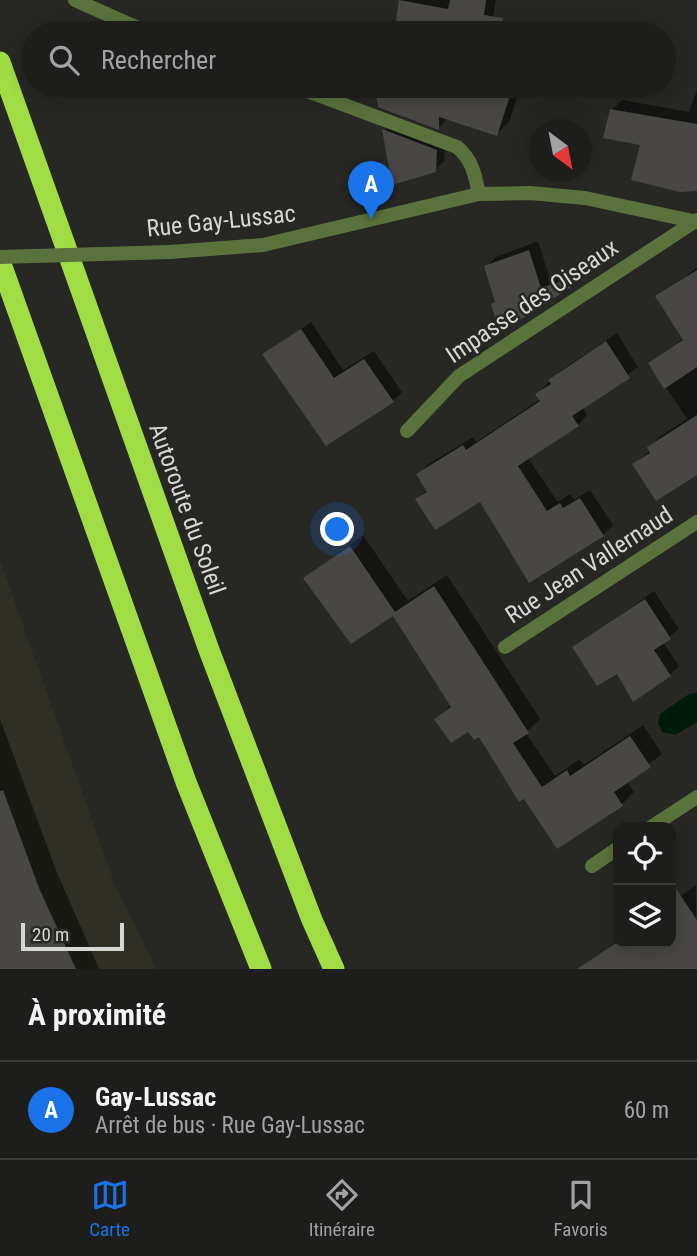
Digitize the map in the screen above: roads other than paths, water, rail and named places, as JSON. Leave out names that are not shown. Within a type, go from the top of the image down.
[{"type":"highway","name":"Autoroute du Soleil","points":[[0,62],[209,650],[312,920],[334,969]]},
{"type":"highway","points":[[0,259],[186,782],[261,969]]},
{"type":"street","points":[[75,0],[122,21]]},
{"type":"street","points":[[326,98],[457,147],[467,155],[479,194]]},
{"type":"street","name":"Rue Gay-Lussac","points":[[0,259],[263,245],[479,194],[530,193],[585,198],[695,221]]},
{"type":"street","name":"Impasse des Oiseaux","points":[[407,430],[459,376],[695,221]]},
{"type":"street","name":"Rue Jean Vallernaud","points":[[505,647],[697,522]]},
{"type":"street","points":[[659,822],[697,797]]},
{"type":"street","points":[[592,866],[613,851]]},
{"type":"place","name":"Gay-Lussac","points":[[371,219]]}]
